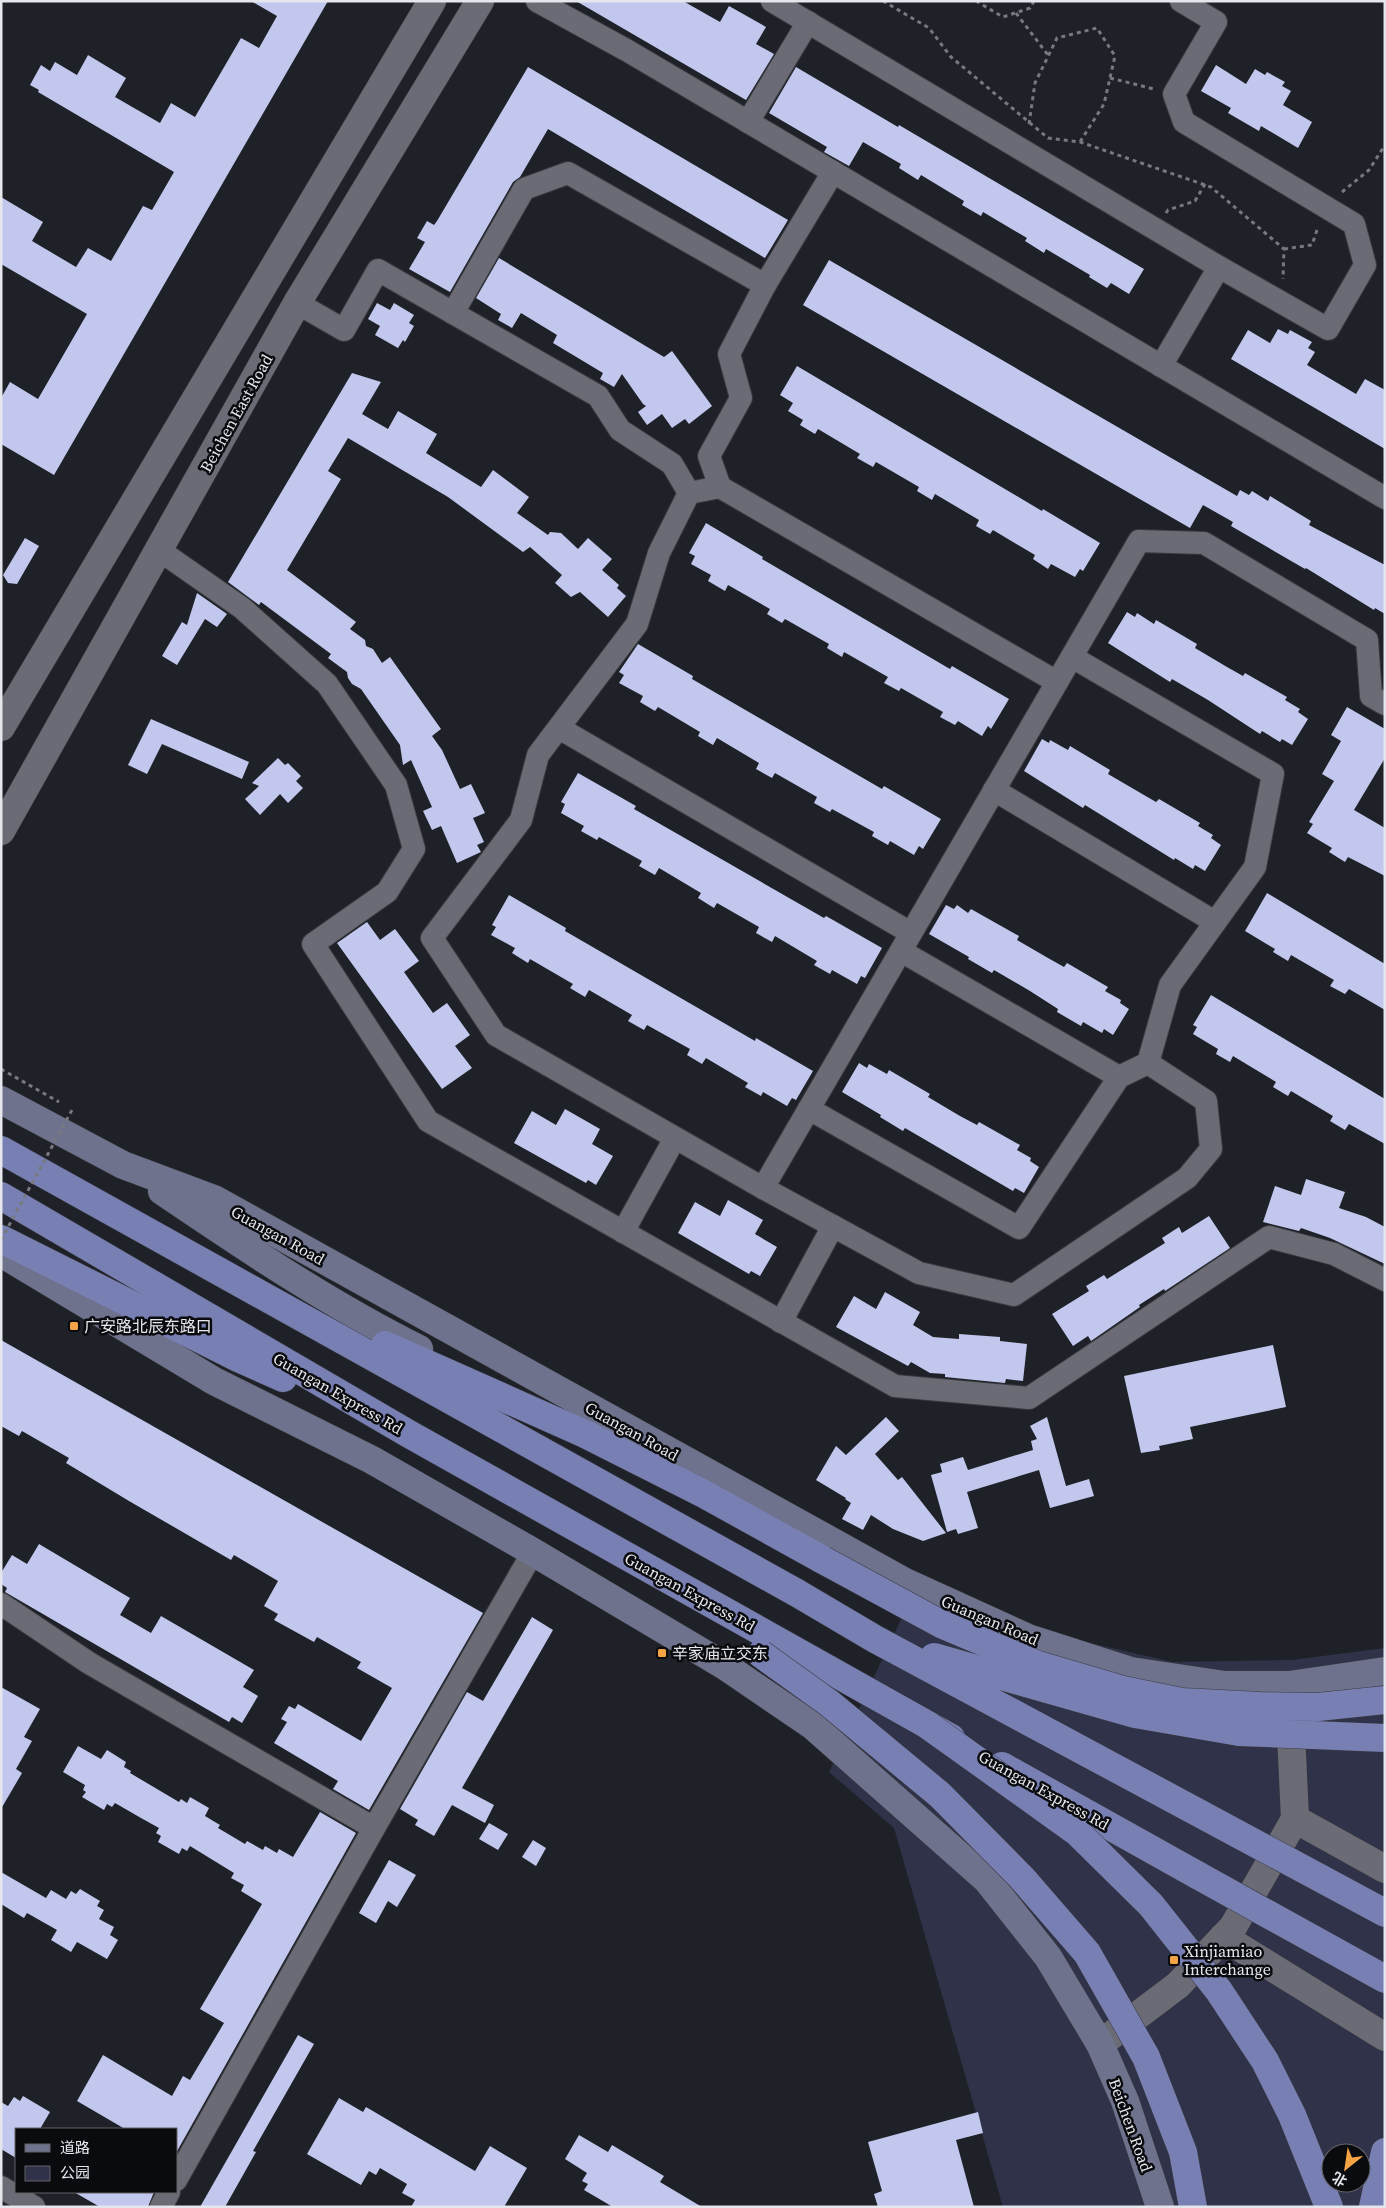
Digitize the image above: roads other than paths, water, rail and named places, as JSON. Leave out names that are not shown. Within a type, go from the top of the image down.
[{"type":"highway","points":[[1,1150],[797,1593],[875,1639],[1385,1913]]},
{"type":"highway","name":"Guangan Express Rd","points":[[1,1196],[409,1434],[618,1551],[764,1644],[929,1726],[1385,1979]]},
{"type":"highway","points":[[1,1240],[238,1358],[409,1434]]},
{"type":"highway","points":[[219,1270],[585,1434],[704,1494],[941,1624],[1038,1665],[1122,1690],[1182,1702],[1318,1707],[1385,1700]]},
{"type":"highway","points":[[875,1639],[1135,1714],[1239,1732],[1385,1738]]},
{"type":"highway","points":[[764,1644],[829,1703],[940,1795],[1022,1878],[1087,1953],[1146,2057],[1183,2152],[1193,2207]]},
{"type":"highway","points":[[929,1726],[1077,1832],[1151,1905],[1219,1991],[1265,2061],[1292,2115],[1329,2207]]},
{"type":"highway","points":[[1373,2207],[1385,2152]]},
{"type":"main road","name":"Guangan Road","points":[[1,1100],[122,1165],[214,1199],[905,1582],[1020,1634],[1131,1671],[1225,1685],[1289,1685],[1385,1671]]},
{"type":"main road","points":[[122,1165],[272,1266],[362,1318],[585,1434]]},
{"type":"main road","points":[[1,1253],[214,1381],[372,1460],[533,1552],[726,1666],[813,1726],[987,1880],[1048,1957],[1100,2044]]},
{"type":"main road","name":"Beichen Road","points":[[1100,2044],[1125,2101],[1160,2207]]},
{"type":"street","points":[[1,727],[432,1]]},
{"type":"street","name":"Beichen East Road","points":[[1,831],[298,303],[480,1]]},
{"type":"street","points":[[537,1],[628,51],[1385,498]]},
{"type":"street","points":[[772,1],[1219,267],[1328,329],[1365,265],[1354,224],[1184,122],[1174,94],[1216,22],[1180,1]]},
{"type":"street","points":[[748,122],[808,22]]},
{"type":"street","points":[[833,172],[765,285],[729,354],[741,398],[709,456],[720,487],[1057,682]]},
{"type":"street","points":[[453,313],[524,189],[568,173],[765,285]]},
{"type":"street","points":[[1160,366],[1219,267]]},
{"type":"street","points":[[298,303],[344,330],[378,270],[598,396],[620,430],[672,464],[689,493]]},
{"type":"street","points":[[672,464],[709,456]]},
{"type":"street","points":[[689,493],[720,487]]},
{"type":"street","points":[[689,493],[659,553],[637,624],[538,755],[521,820],[432,938],[496,1035],[763,1188],[919,1273],[1014,1295],[1187,1178],[1211,1149],[1206,1101],[1148,1064]]},
{"type":"street","points":[[763,1188],[1139,541],[1204,543],[1367,640],[1371,696],[1385,704]]},
{"type":"street","points":[[159,550],[242,608],[327,684],[396,784],[414,849],[388,892],[313,944],[428,1121],[895,1386],[1029,1398],[1269,1237],[1334,1254],[1385,1280]]},
{"type":"street","points":[[1072,657],[1273,774],[1255,867],[1170,984],[1148,1064]]},
{"type":"street","points":[[559,728],[906,942],[1119,1077]]},
{"type":"street","points":[[994,790],[1215,922]]},
{"type":"street","points":[[809,1109],[1019,1228],[1119,1077],[1148,1064]]},
{"type":"street","points":[[624,1232],[675,1138]]},
{"type":"street","points":[[782,1322],[833,1226]]},
{"type":"street","points":[[178,2176],[374,1828],[533,1552]]},
{"type":"street","points":[[1,1604],[89,1663],[374,1828]]},
{"type":"street","points":[[1100,2044],[1178,1984],[1233,1926],[1295,1819],[1289,1685]]},
{"type":"street","points":[[1295,1819],[1385,1869]]},
{"type":"street","points":[[1223,1937],[1385,2037]]},
{"type":"street","points":[[1,2187],[34,2207]]},
{"type":"street","points":[[161,2207],[168,2193]]},
{"type":"place","name":"广安路北辰东路口","points":[[74,1326]]},
{"type":"place","name":"辛家庙立交东","points":[[662,1653]]},
{"type":"place","name":"Xinjiamiao Interchange","points":[[1174,1960]]}]
